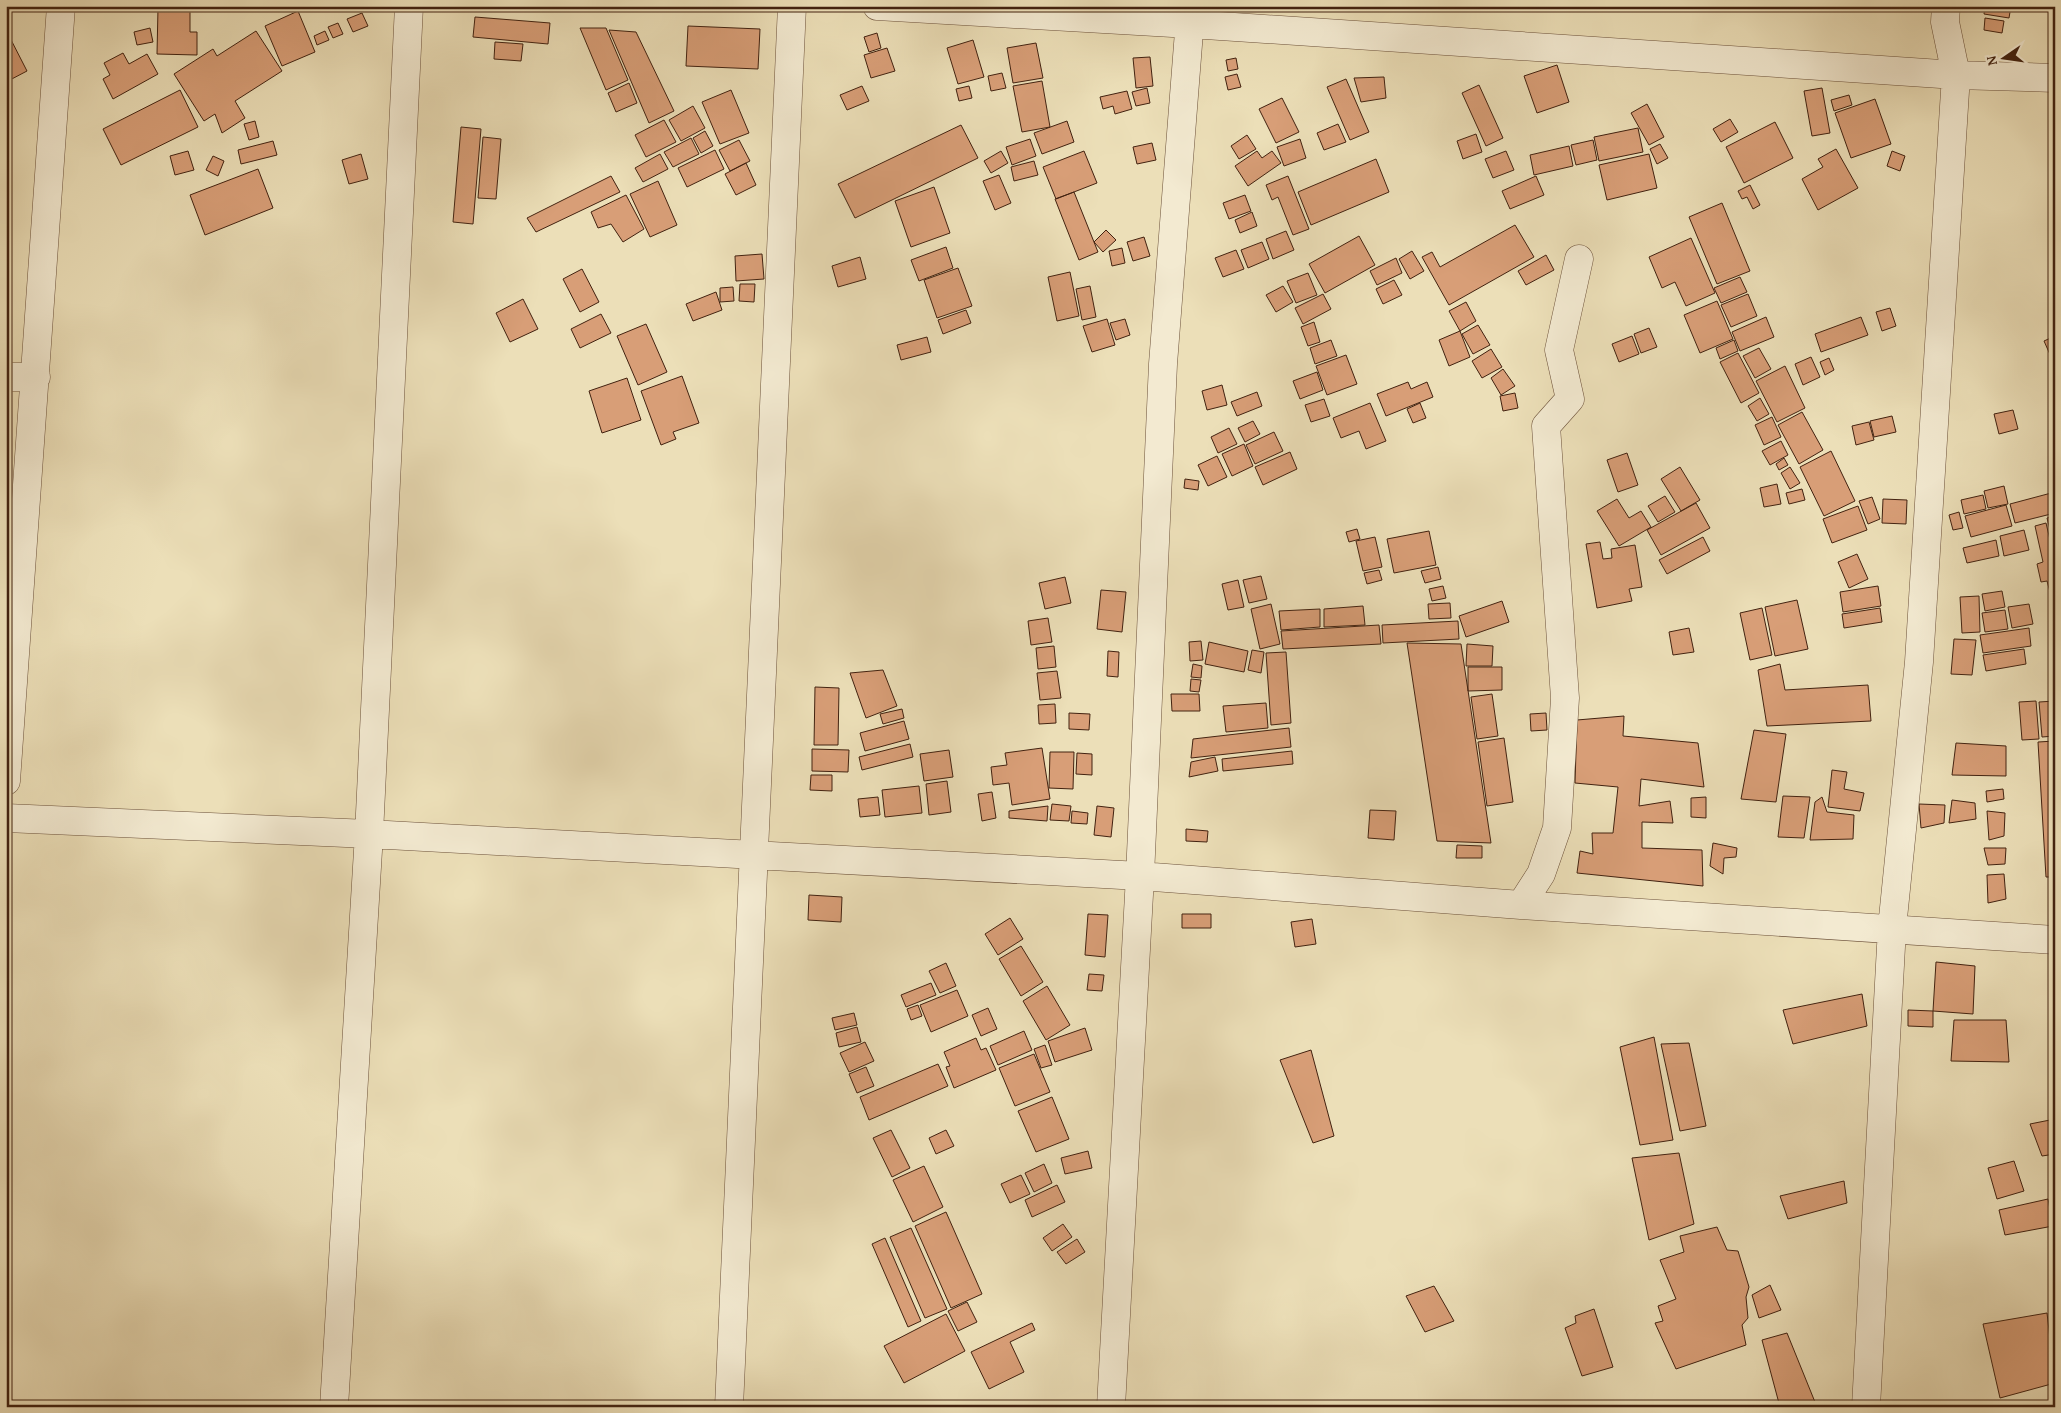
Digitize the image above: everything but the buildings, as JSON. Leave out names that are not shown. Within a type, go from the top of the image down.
[{"type":"street","points":[[6,781],[61,6]]},
{"type":"street","points":[[334,1407],[368,834],[409,6]]},
{"type":"street","points":[[729,1407],[792,6]]},
{"type":"street","points":[[877,6],[1191,15],[1956,75],[2055,78]]},
{"type":"street","points":[[1866,1407],[1892,928],[1919,662],[1956,75],[1945,22],[1946,6]]},
{"type":"street","points":[[1112,1407],[1140,876],[1164,364],[1191,15]]},
{"type":"street","points":[[1521,905],[1541,874],[1557,828],[1565,698],[1546,426],[1570,398],[1559,350],[1579,259]]},
{"type":"street","points":[[6,377],[36,377]]},
{"type":"street","points":[[6,818],[368,834],[1140,876],[1521,905],[2055,940]]}]
